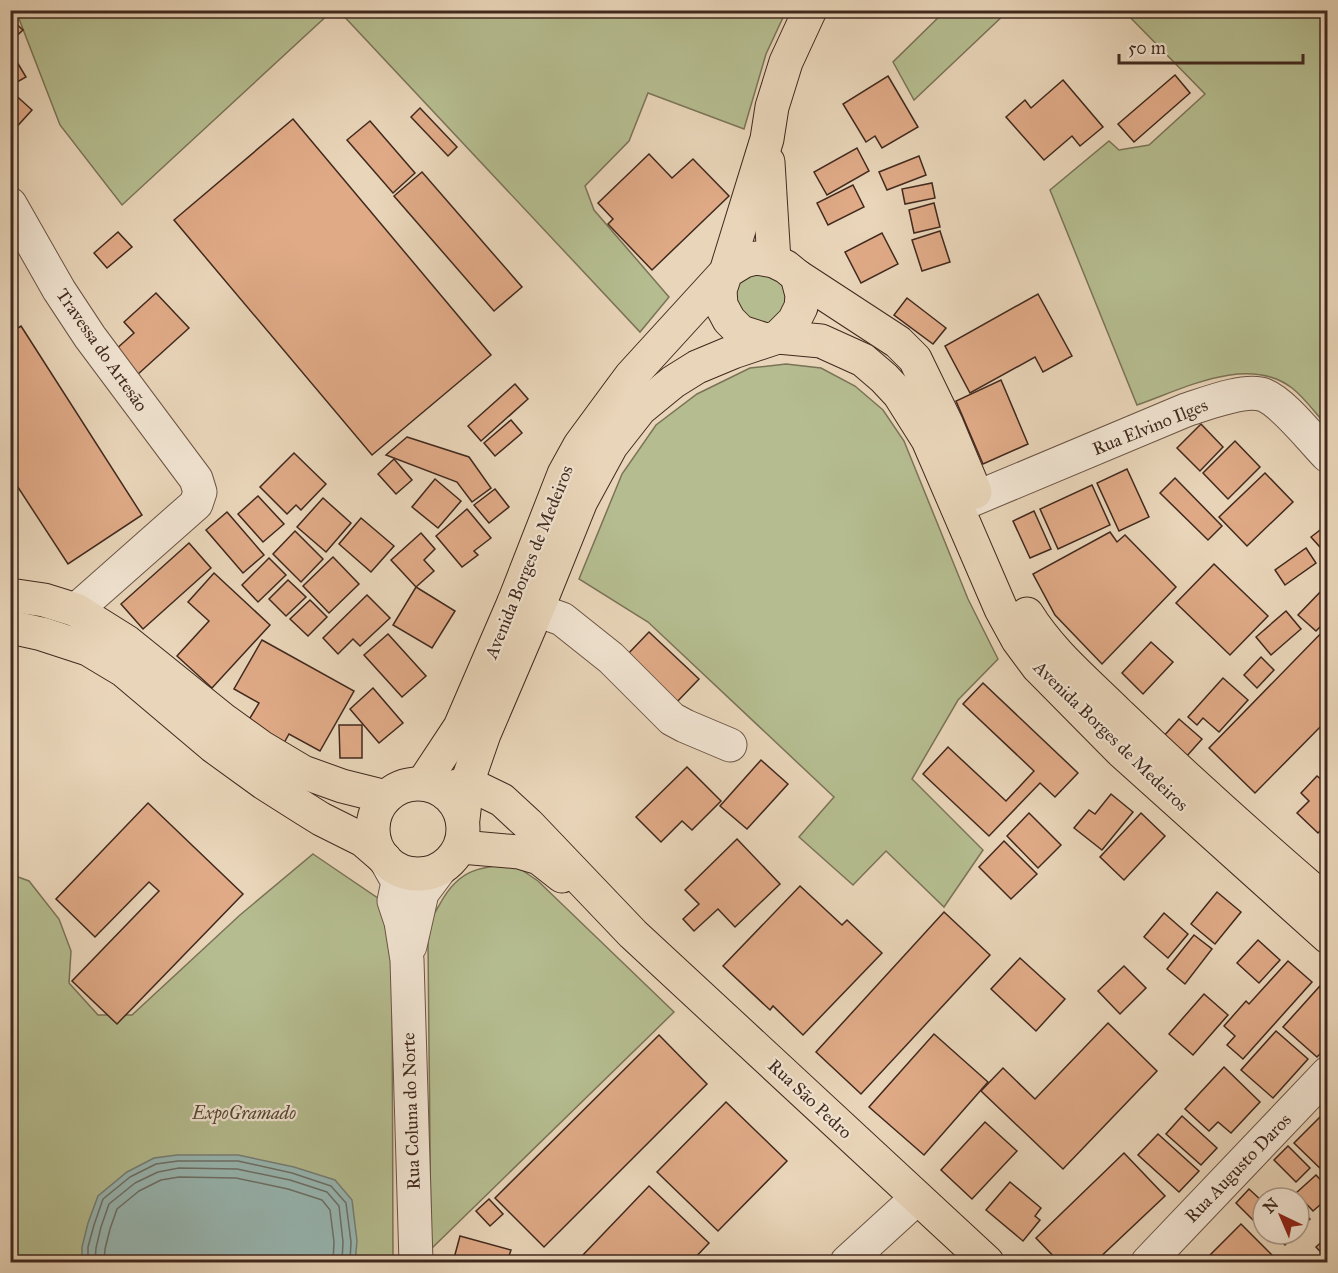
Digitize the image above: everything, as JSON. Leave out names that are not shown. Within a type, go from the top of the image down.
[{"type":"main road","points":[[767,139],[785,269],[802,295],[801,307],[794,321],[772,339],[741,332],[729,320],[721,305],[720,290],[767,139],[772,107],[786,62],[810,10]]},
{"type":"main road","points":[[726,272],[744,261],[756,258],[785,269]]},
{"type":"main road","name":"Avenida Borges de Medeiros","points":[[785,269],[898,342],[915,359],[947,425],[967,502],[1001,609],[1018,640],[1038,667],[1130,742],[1266,866],[1328,937]]},
{"type":"main road","name":"Avenida Borges de Medeiros","points":[[444,786],[484,734],[564,474],[580,445],[631,376],[726,272]]},
{"type":"main road","name":"Avenida Borges de Medeiros","points":[[454,845],[444,786],[460,726],[611,446],[640,409],[673,381],[697,367],[772,339],[820,341],[863,360],[899,394],[967,502]]},
{"type":"main road","points":[[10,595],[44,600],[76,610],[127,642],[225,721],[294,767],[342,786],[386,797]]},
{"type":"main road","points":[[26,630],[57,634],[72,629],[78,623],[76,610]]},
{"type":"main road","points":[[26,630],[88,649],[123,670],[213,746],[264,783],[321,819],[363,840],[399,870],[424,874],[454,845]]},
{"type":"main road","points":[[484,734],[484,781],[502,800]]},
{"type":"main road","points":[[385,859],[379,852],[373,829],[379,806],[386,797],[403,786],[413,784],[444,786]]},
{"type":"main road","name":"Rua São Pedro","points":[[444,786],[502,800],[528,824],[633,934],[987,1263]]},
{"type":"main road","name":"Rua São Pedro","points":[[454,845],[519,852],[539,858],[633,934]]},
{"type":"main road","name":"Avenida Borges de Medeiros","points":[[1266,866],[1327,902]]},
{"type":"street","name":"Travessa do Artesão","points":[[10,204],[58,290],[90,337],[196,479],[200,492],[196,504],[76,610]]},
{"type":"street","name":"Rua Elvino Ilges","points":[[967,502],[1186,410],[1225,397],[1245,394],[1262,394],[1277,403],[1328,456]]},
{"type":"street","points":[[525,606],[562,619],[611,658],[672,719],[730,745]]},
{"type":"street","name":"Rua Coluna do Norte","points":[[407,960],[422,893],[454,845]]},
{"type":"street","name":"Rua Coluna do Norte","points":[[385,859],[398,882],[394,902],[401,922],[407,960],[416,1263]]},
{"type":"street","name":"Rua Augusto Daros","points":[[1148,1263],[1328,1073]]},
{"type":"street","points":[[848,1263],[917,1198]]},
{"type":"green space","points":[[16,10],[332,11],[122,205],[60,125]]},
{"type":"green space","points":[[946,10],[1008,11],[914,100],[893,62]]},
{"type":"green space","points":[[339,11],[786,11],[766,54],[744,129],[648,93],[629,141],[585,186],[594,210],[669,297],[640,332]]},
{"type":"green space","points":[[1124,11],[1327,11],[1327,426],[1292,388],[1275,378],[1256,374],[1236,374],[1215,378],[1137,405],[1050,190],[1109,141],[1119,150],[1149,145],[1205,94]]},
{"type":"green space","points":[[771,271],[788,293],[784,312],[769,324],[761,325],[738,314],[734,289],[744,274]]},
{"type":"green space","points":[[786,364],[821,368],[855,386],[883,410],[904,441],[968,599],[998,659],[958,700],[912,779],[983,850],[944,907],[886,851],[853,885],[799,837],[834,797],[648,622],[579,579],[622,474],[656,425],[697,394],[750,368]]},
{"type":"green space","name":"ExpoGramado","points":[[313,854],[385,903],[392,965],[393,1262],[11,1262],[10,874],[29,881],[59,919],[71,951],[69,983],[98,1015],[132,1015],[240,915]]},
{"type":"green space","points":[[513,864],[538,881],[674,1012],[431,1249],[428,942],[431,924],[434,914],[448,891],[462,877],[480,869]]},
{"type":"water","points":[[177,1155],[238,1155],[294,1167],[335,1180],[352,1200],[357,1241],[355,1262],[82,1262],[82,1247],[98,1196],[127,1172],[154,1158]]},
{"type":"building","points":[[10,18],[23,30],[10,42]]},
{"type":"building","points":[[10,53],[26,77],[10,86]]},
{"type":"building","points":[[1175,75],[1190,93],[1134,142],[1118,124]]},
{"type":"building","points":[[888,76],[918,127],[882,148],[875,136],[866,142],[843,104]]},
{"type":"building","points":[[1063,80],[1103,127],[1080,146],[1072,136],[1044,160],[1006,117],[1025,100],[1031,108]]},
{"type":"building","points":[[10,92],[32,110],[11,133]]},
{"type":"building","points":[[420,108],[457,147],[448,156],[411,117]]},
{"type":"building","points":[[293,119],[491,355],[372,455],[174,220]]},
{"type":"building","points":[[370,121],[415,173],[393,193],[347,140]]},
{"type":"building","points":[[857,148],[869,171],[827,195],[814,172]]},
{"type":"building","points":[[649,154],[672,178],[693,159],[729,196],[652,270],[608,224],[613,219],[598,203]]},
{"type":"building","points":[[919,156],[926,175],[887,190],[879,172]]},
{"type":"building","points":[[422,172],[522,287],[494,311],[394,196]]},
{"type":"building","points":[[932,183],[935,198],[905,204],[902,189]]},
{"type":"building","points":[[853,185],[864,207],[828,225],[817,203]]},
{"type":"building","points":[[934,203],[940,227],[914,233],[909,210]]},
{"type":"building","points":[[940,231],[950,262],[922,271],[912,240]]},
{"type":"building","points":[[118,232],[132,247],[107,268],[94,253]]},
{"type":"building","points":[[882,233],[898,264],[861,283],[845,252]]},
{"type":"building","points":[[156,293],[189,328],[137,375],[114,351],[134,333],[124,322]]},
{"type":"building","points":[[1038,294],[1072,356],[1043,372],[1035,357],[970,393],[945,346]]},
{"type":"building","points":[[907,298],[946,328],[933,344],[894,315]]},
{"type":"building","points":[[21,326],[142,515],[68,564],[10,475],[10,333]]},
{"type":"building","points":[[1001,380],[1028,444],[983,464],[956,401]]},
{"type":"building","points":[[515,384],[528,399],[481,441],[468,426]]},
{"type":"building","points":[[511,420],[522,433],[495,456],[484,443]]},
{"type":"building","points":[[1201,424],[1223,447],[1200,471],[1177,448]]},
{"type":"building","points":[[407,437],[469,457],[491,488],[472,502],[457,482],[386,455]]},
{"type":"building","points":[[1235,441],[1260,467],[1228,499],[1203,473]]},
{"type":"building","points":[[294,453],[326,484],[301,510],[296,505],[287,514],[260,487]]},
{"type":"building","points":[[394,459],[412,480],[396,494],[378,474]]},
{"type":"building","points":[[1127,469],[1149,517],[1119,531],[1097,483]]},
{"type":"building","points":[[1265,473],[1293,502],[1247,546],[1219,517]]},
{"type":"building","points":[[1175,478],[1222,526],[1208,540],[1160,493]]},
{"type":"building","points":[[435,479],[461,501],[438,528],[412,507]]},
{"type":"building","points":[[1092,485],[1110,525],[1058,549],[1040,509]]},
{"type":"building","points":[[495,489],[509,507],[489,523],[474,505]]},
{"type":"building","points":[[258,496],[284,524],[263,542],[238,514]]},
{"type":"building","points":[[323,498],[351,523],[326,552],[297,527]]},
{"type":"building","points":[[467,509],[491,538],[474,551],[478,555],[462,567],[436,536]]},
{"type":"building","points":[[1034,511],[1051,549],[1030,558],[1013,521]]},
{"type":"building","points":[[227,512],[264,555],[243,573],[206,530]]},
{"type":"building","points":[[361,518],[394,546],[371,572],[339,544]]},
{"type":"building","points":[[1328,524],[1328,556],[1311,537]]},
{"type":"building","points":[[295,531],[323,559],[301,582],[273,554]]},
{"type":"building","points":[[1110,532],[1117,542],[1125,535],[1176,587],[1102,664],[1055,615],[1033,574]]},
{"type":"building","points":[[421,533],[435,549],[424,560],[434,571],[416,587],[391,560]]},
{"type":"building","points":[[189,543],[211,568],[143,629],[121,604]]},
{"type":"building","points":[[1306,548],[1316,563],[1285,585],[1275,570]]},
{"type":"building","points":[[333,557],[359,584],[329,613],[303,586]]},
{"type":"building","points":[[269,558],[286,575],[258,602],[242,585]]},
{"type":"building","points":[[1214,564],[1268,616],[1230,655],[1176,603]]},
{"type":"building","points":[[214,573],[270,625],[212,688],[177,656],[209,621],[188,602]]},
{"type":"building","points":[[288,580],[306,597],[286,616],[269,599]]},
{"type":"building","points":[[1326,586],[1328,587],[1328,619],[1316,631],[1298,615]]},
{"type":"building","points":[[416,587],[455,611],[432,648],[393,625]]},
{"type":"building","points":[[367,595],[390,618],[360,646],[353,639],[338,654],[323,638]]},
{"type":"building","points":[[310,600],[327,617],[308,636],[290,619]]},
{"type":"building","points":[[1286,611],[1301,629],[1271,655],[1256,637]]},
{"type":"building","points":[[1328,626],[1328,719],[1255,793],[1209,748]]},
{"type":"building","points":[[649,632],[699,679],[675,704],[626,656]]},
{"type":"building","points":[[388,634],[426,676],[402,697],[364,655]]},
{"type":"building","points":[[262,640],[354,691],[320,751],[289,734],[284,743],[247,723],[259,703],[234,689]]},
{"type":"building","points":[[1151,642],[1173,662],[1143,694],[1122,673]]},
{"type":"building","points":[[1261,657],[1274,670],[1257,688],[1244,675]]},
{"type":"building","points":[[1223,678],[1248,700],[1219,732],[1203,718],[1197,725],[1188,717]]},
{"type":"building","points":[[983,683],[1078,773],[1055,797],[1040,783],[989,836],[923,774],[948,747],[1006,801],[1034,771],[963,704]]},
{"type":"building","points":[[373,688],[403,723],[379,743],[350,709]]},
{"type":"building","points":[[1179,719],[1202,739],[1186,757],[1163,737]]},
{"type":"building","points":[[339,725],[362,725],[362,758],[340,758]]},
{"type":"building","points":[[761,760],[788,784],[747,829],[720,806]]},
{"type":"building","points":[[687,767],[721,801],[692,830],[682,821],[661,842],[636,817]]},
{"type":"building","points":[[1328,774],[1328,823],[1318,833],[1297,813],[1309,801],[1301,793],[1317,776],[1322,780]]},
{"type":"building","points":[[1111,794],[1133,812],[1102,850],[1074,828],[1089,810],[1095,814]]},
{"type":"building","points":[[148,803],[243,894],[117,1024],[72,981],[159,891],[149,882],[95,937],[56,899]]},
{"type":"building","points":[[1029,813],[1061,845],[1038,868],[1007,836]]},
{"type":"building","points":[[1141,813],[1165,836],[1124,880],[1100,857]]},
{"type":"building","points":[[737,839],[780,884],[735,927],[718,909],[694,931],[683,919],[699,904],[685,890]]},
{"type":"building","points":[[1004,841],[1037,874],[1011,899],[979,867]]},
{"type":"building","points":[[800,886],[842,925],[847,920],[882,953],[803,1035],[773,1006],[770,1010],[723,966]]},
{"type":"building","points":[[1217,892],[1241,912],[1215,944],[1191,924]]},
{"type":"building","points":[[944,912],[990,955],[861,1094],[816,1052]]},
{"type":"building","points":[[1164,913],[1188,934],[1168,958],[1144,937]]},
{"type":"building","points":[[1194,935],[1212,949],[1185,984],[1167,969]]},
{"type":"building","points":[[1258,940],[1280,960],[1259,983],[1237,963]]},
{"type":"building","points":[[1020,958],[1065,999],[1036,1031],[991,989]]},
{"type":"building","points":[[1288,961],[1312,982],[1243,1059],[1227,1045],[1235,1036],[1224,1026],[1246,1001],[1249,1004]]},
{"type":"building","points":[[1124,966],[1146,988],[1120,1014],[1098,991]]},
{"type":"building","points":[[1328,977],[1328,1046],[1317,1057],[1283,1027]]},
{"type":"building","points":[[1204,994],[1228,1015],[1193,1055],[1169,1034]]},
{"type":"building","points":[[1108,1023],[1157,1071],[1063,1169],[981,1091],[1003,1068],[1035,1099]]},
{"type":"building","points":[[1276,1031],[1308,1059],[1273,1098],[1241,1070]]},
{"type":"building","points":[[934,1034],[988,1082],[924,1155],[869,1107]]},
{"type":"building","points":[[659,1035],[707,1084],[544,1247],[495,1198]]},
{"type":"building","points":[[1224,1067],[1260,1102],[1231,1133],[1218,1122],[1209,1131],[1185,1109]]},
{"type":"building","points":[[726,1102],[787,1161],[718,1231],[657,1172]]},
{"type":"building","points":[[1328,1109],[1328,1176],[1294,1143]]},
{"type":"building","points":[[1182,1116],[1217,1148],[1201,1165],[1166,1134]]},
{"type":"building","points":[[985,1122],[1017,1151],[972,1199],[941,1170]]},
{"type":"building","points":[[1158,1134],[1199,1171],[1179,1192],[1138,1155]]},
{"type":"building","points":[[1288,1146],[1310,1168],[1296,1182],[1274,1160]]},
{"type":"building","points":[[1124,1153],[1165,1196],[1095,1262],[1059,1262],[1036,1238]]},
{"type":"building","points":[[1316,1175],[1328,1188],[1328,1198],[1313,1211],[1311,1209],[1311,1186],[1304,1186]]},
{"type":"building","points":[[1010,1182],[1041,1208],[1035,1216],[1040,1220],[1023,1241],[986,1210]]},
{"type":"building","points":[[649,1186],[709,1243],[691,1262],[589,1262],[582,1256]]},
{"type":"building","points":[[1249,1189],[1251,1191],[1251,1218],[1236,1203]]},
{"type":"building","points":[[489,1199],[503,1214],[490,1226],[476,1211]]},
{"type":"building","points":[[1241,1224],[1251,1234],[1251,1246],[1263,1246],[1276,1259],[1273,1262],[1203,1262]]},
{"type":"building","points":[[460,1236],[511,1250],[507,1262],[453,1262]]},
{"type":"building","points":[[1328,1236],[1328,1260],[1316,1247]]}]
